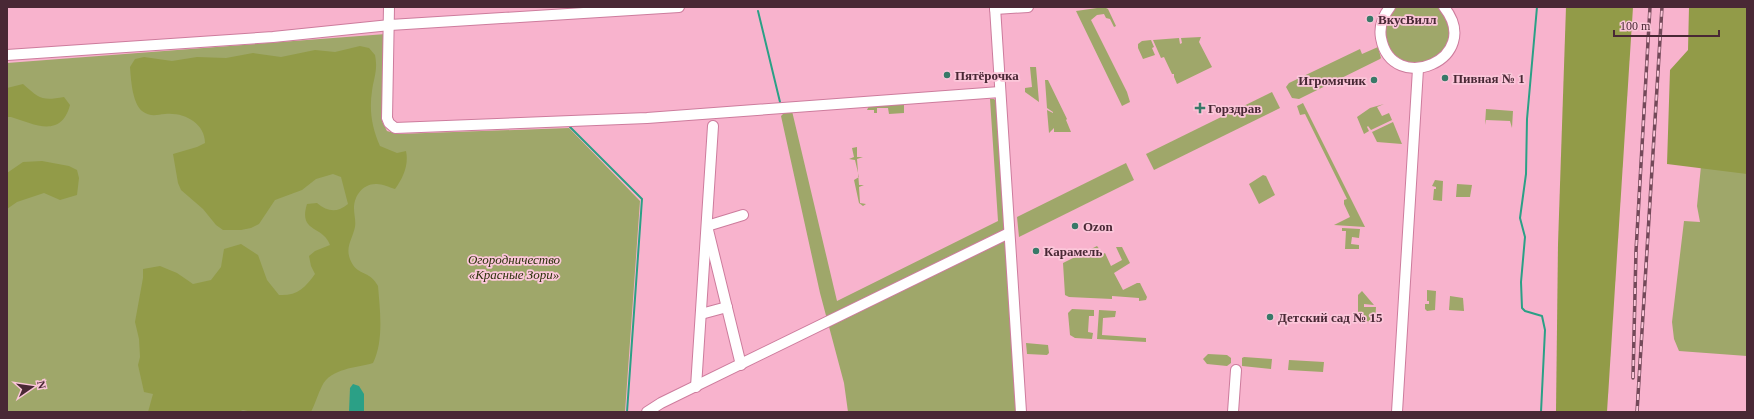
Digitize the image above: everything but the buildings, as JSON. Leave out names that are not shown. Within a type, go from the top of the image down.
[{"type":"street","points":[[389,7],[390,25],[387,118],[389,123],[395,128],[647,118],[1000,92]]},
{"type":"street","points":[[7,54],[266,37],[390,25],[679,7]]},
{"type":"street","points":[[1021,412],[995,8],[1028,7]]},
{"type":"street","points":[[1390,7],[1382,23],[1381,36],[1384,47],[1390,56],[1400,64],[1418,68],[1433,65],[1439,61],[1445,56],[1452,43],[1454,27],[1452,20],[1444,7]]},
{"type":"street","points":[[1397,412],[1418,68]]},
{"type":"street","points":[[696,387],[713,126]]},
{"type":"street","points":[[706,226],[743,215]]},
{"type":"street","points":[[706,226],[741,364]]},
{"type":"street","points":[[647,412],[741,364],[1009,233]]},
{"type":"street","points":[[701,314],[727,307]]},
{"type":"street","points":[[1233,412],[1236,370]]},
{"type":"green space","points":[[1104,7],[1108,9],[1116,26],[1114,27],[1110,19],[1106,18],[1104,14],[1097,15],[1091,20],[1127,92],[1130,102],[1122,106],[1076,11]]},
{"type":"green space","points":[[1395,7],[1439,7],[1449,22],[1449,41],[1444,51],[1425,64],[1405,62],[1392,53],[1385,37],[1386,20]]},
{"type":"green space","name":"Огородничество «Красные Зори»","points":[[386,34],[389,40],[382,121],[387,131],[398,134],[569,128],[640,201],[625,412],[7,412],[7,63]]},
{"type":"green space","points":[[1201,37],[1199,42],[1212,67],[1177,84],[1174,74],[1172,74],[1164,57],[1161,58],[1153,40],[1179,38],[1180,44],[1182,43],[1181,38]]},
{"type":"green space","points":[[1151,40],[1155,55],[1143,59],[1138,48],[1138,44],[1142,41]]},
{"type":"green space","points":[[1378,47],[1380,59],[1299,99],[1292,98],[1286,87],[1289,83],[1360,49],[1362,54]]},
{"type":"green space","points":[[1030,67],[1036,67],[1039,102],[1025,92],[1025,88],[1032,87]]},
{"type":"green space","points":[[1045,80],[1048,80],[1067,119],[1066,120],[1071,132],[1054,132],[1054,128],[1049,133],[1047,110],[1053,112],[1047,108]]},
{"type":"green space","points":[[1272,92],[1280,108],[1154,170],[1146,154]]},
{"type":"green space","points":[[990,99],[994,99],[997,102],[1017,412],[848,412],[844,383],[820,293],[781,116],[786,111],[792,111],[837,301],[998,221]]},
{"type":"green space","points":[[1303,103],[1365,227],[1334,225],[1350,217],[1344,204],[1344,200],[1347,199],[1305,114],[1300,115],[1297,106]]},
{"type":"green space","points":[[904,104],[904,113],[889,114],[888,108],[877,108],[877,113],[874,113],[874,110],[867,110],[869,106]]},
{"type":"green space","points":[[1384,104],[1377,107],[1382,116],[1389,113],[1392,120],[1371,130],[1368,126],[1369,131],[1364,134],[1357,117],[1370,108]]},
{"type":"green space","points":[[1486,109],[1513,111],[1512,128],[1510,121],[1486,120],[1485,125]]},
{"type":"green space","points":[[1393,122],[1402,144],[1377,142],[1372,132]]},
{"type":"green space","points":[[857,147],[857,157],[863,157],[857,159],[858,173],[855,160],[849,159],[854,157],[852,148]]},
{"type":"green space","points":[[1126,163],[1134,180],[1019,237],[1017,217]]},
{"type":"green space","points":[[1701,166],[1747,172],[1747,356],[1679,351],[1674,339],[1672,322],[1684,221],[1700,222],[1697,206]]},
{"type":"green space","points":[[1263,175],[1266,176],[1275,195],[1259,204],[1249,184]]},
{"type":"green space","points":[[858,177],[859,185],[864,185],[859,187],[860,203],[866,204],[863,206],[859,203],[854,180]]},
{"type":"green space","points":[[1435,180],[1443,181],[1442,201],[1433,200],[1434,189],[1436,189],[1436,187],[1432,186]]},
{"type":"green space","points":[[1457,184],[1472,185],[1470,197],[1456,197]]},
{"type":"green space","points":[[1342,228],[1360,229],[1359,238],[1352,237],[1351,244],[1359,245],[1359,249],[1345,249],[1346,231],[1342,231]]},
{"type":"green space","points":[[1097,246],[1103,254],[1105,253],[1111,266],[1122,260],[1116,247],[1122,247],[1130,263],[1114,273],[1123,290],[1140,283],[1147,297],[1146,300],[1139,301],[1139,298],[1112,296],[1112,299],[1069,297],[1065,295],[1063,263]]},
{"type":"green space","points":[[1427,290],[1436,291],[1435,310],[1427,311],[1425,309],[1425,304],[1429,304],[1429,301],[1427,301]]},
{"type":"green space","points":[[1362,291],[1374,305],[1364,304],[1364,307],[1376,307],[1375,322],[1365,321],[1358,317],[1358,295]]},
{"type":"green space","points":[[1450,296],[1463,298],[1464,311],[1449,310]]},
{"type":"green space","points":[[1072,309],[1094,310],[1094,316],[1089,316],[1088,332],[1093,333],[1092,339],[1075,338],[1070,335],[1068,313]]},
{"type":"green space","points":[[1099,310],[1116,311],[1115,317],[1103,318],[1102,335],[1146,338],[1146,342],[1097,339]]},
{"type":"green space","points":[[1026,343],[1048,345],[1049,353],[1047,355],[1027,354]]},
{"type":"green space","points":[[1208,354],[1227,355],[1231,358],[1231,363],[1227,366],[1207,364],[1203,359]]},
{"type":"green space","points":[[1242,358],[1272,359],[1271,369],[1242,366]]},
{"type":"green space","points":[[1289,360],[1324,362],[1323,372],[1288,370]]},
{"type":"shaded area","points":[[1566,7],[1633,7],[1607,412],[1556,412],[1558,244]]},
{"type":"shaded area","points":[[1689,7],[1747,7],[1747,174],[1667,164],[1670,70],[1688,50]]},
{"type":"shaded area","points":[[360,46],[369,48],[375,55],[376,60],[371,98],[371,112],[373,126],[380,146],[397,153],[406,151],[407,156],[405,171],[395,189],[379,184],[372,184],[360,191],[354,203],[354,232],[348,250],[350,259],[359,271],[372,278],[378,286],[380,335],[379,345],[373,363],[344,370],[331,376],[322,386],[311,412],[252,412],[243,410],[238,412],[148,412],[153,394],[144,392],[138,365],[140,357],[139,339],[135,322],[143,278],[143,269],[160,266],[177,273],[193,284],[211,280],[221,267],[224,249],[241,244],[258,255],[267,280],[279,295],[291,294],[304,287],[315,274],[311,266],[309,256],[315,251],[330,245],[322,234],[308,224],[305,213],[307,204],[317,203],[329,210],[336,210],[348,204],[341,177],[333,174],[316,179],[302,190],[275,200],[259,224],[251,228],[241,230],[223,230],[216,225],[203,209],[181,190],[178,183],[173,154],[205,143],[201,130],[192,120],[186,117],[172,114],[150,115],[142,111],[134,96],[130,67],[135,59],[144,57],[172,61],[197,57],[226,58],[253,53],[281,57],[315,50],[335,52]]},
{"type":"shaded area","points":[[23,84],[33,93],[42,98],[51,99],[64,97],[70,105],[66,116],[53,126],[37,125],[7,117],[7,88]]},
{"type":"shaded area","points":[[42,161],[69,166],[77,170],[79,178],[77,195],[60,200],[44,193],[17,202],[7,209],[7,173],[23,162]]},
{"type":"shaded area","points":[[353,384],[359,386],[364,394],[364,412],[349,412],[350,388]]},
{"type":"waterway","points":[[1537,7],[1527,119],[1526,174],[1520,218],[1525,237],[1521,282],[1522,308],[1525,311],[1542,316],[1545,330],[1541,412]]},
{"type":"waterway","points":[[758,11],[780,102]]},
{"type":"waterway","points":[[570,127],[642,199],[627,412]]},
{"type":"railway","points":[[1633,378],[1636,251],[1650,7]]},
{"type":"railway","points":[[1637,412],[1662,7]]},
{"type":"place","name":"ВкусВилл","points":[[1370,19]]},
{"type":"place","name":"Пятёрочка","points":[[947,75]]},
{"type":"place","name":"Пивная № 1","points":[[1445,78]]},
{"type":"place","name":"Игромячик","points":[[1374,80]]},
{"type":"place","name":"Горздрав","points":[[1200,108]]},
{"type":"place","name":"Ozon","points":[[1075,226]]},
{"type":"place","name":"Карамель","points":[[1036,251]]},
{"type":"place","name":"Детский сад № 15","points":[[1270,317]]}]
